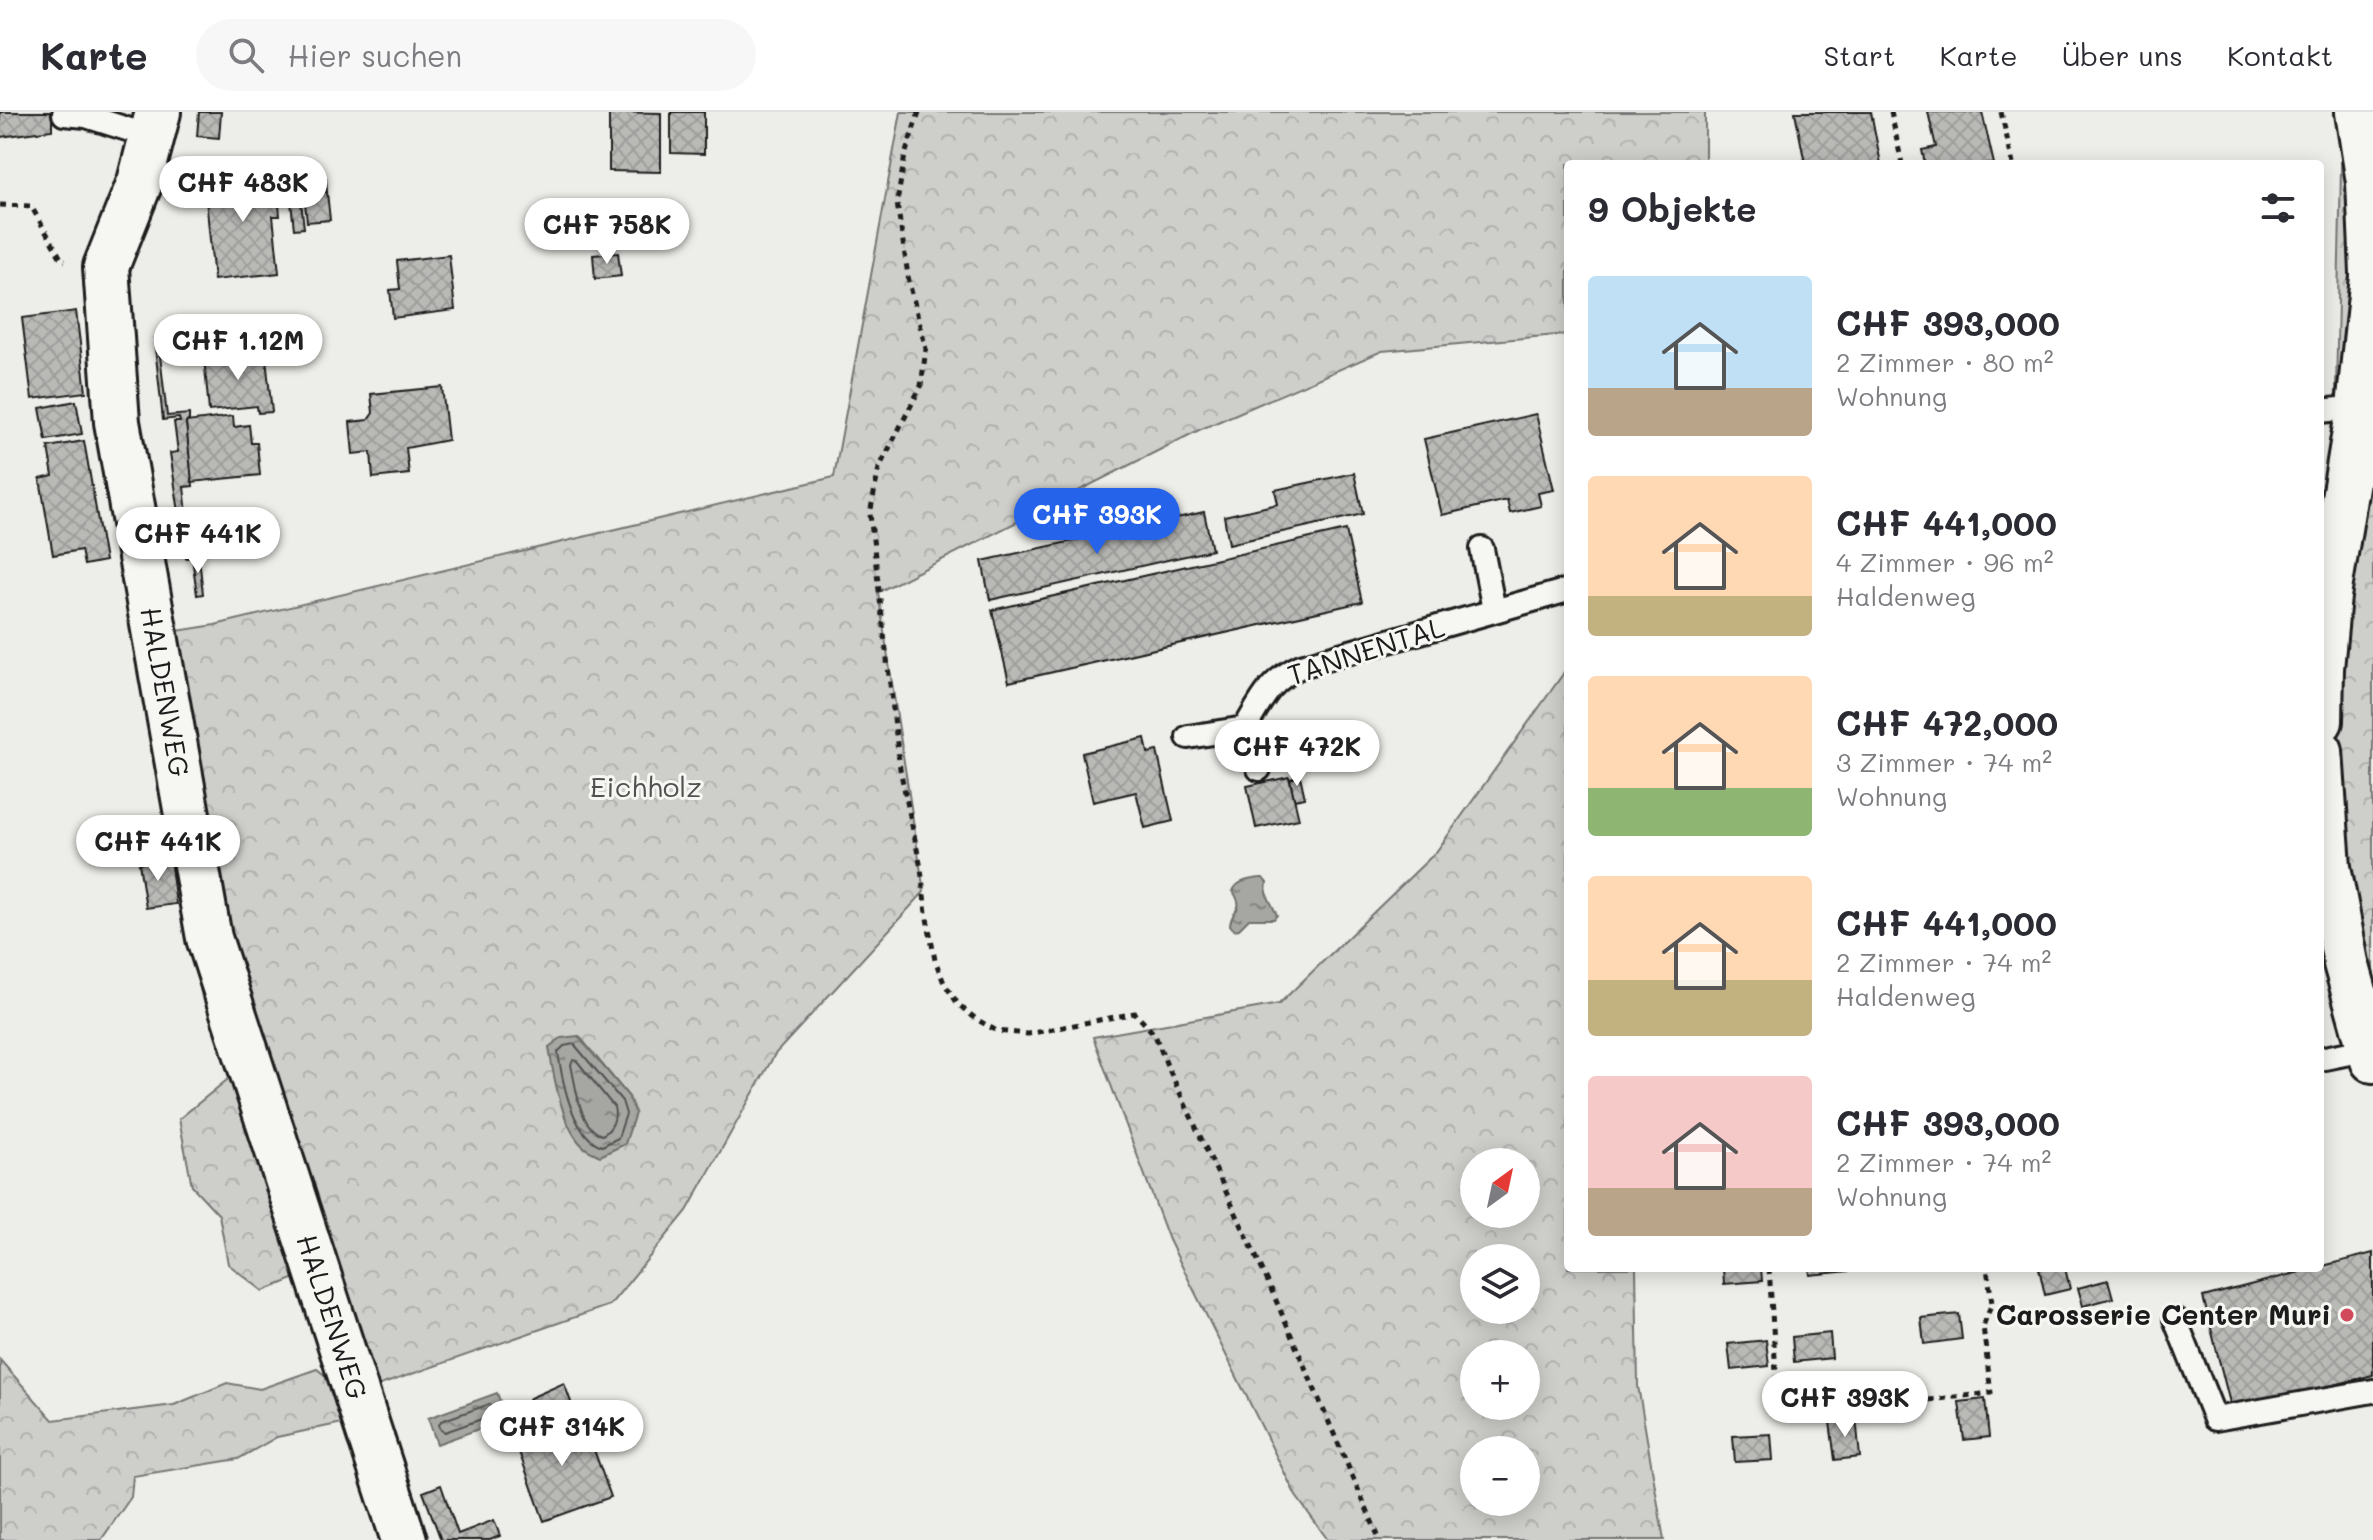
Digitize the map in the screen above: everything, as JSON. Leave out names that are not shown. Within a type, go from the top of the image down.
[{"type":"street","points":[[2324,637],[2340,409],[2373,275],[2369,182],[2358,112]]},
{"type":"street","name":"HALDENWEG","points":[[155,124],[140,182],[106,267],[117,422],[209,938],[404,1540]]},
{"type":"street","points":[[2324,867],[2371,1055]]},
{"type":"lane","points":[[64,114],[155,124]]},
{"type":"lane","points":[[1482,549],[1494,610]]},
{"type":"lane","name":"TANNENTAL","points":[[1245,728],[1264,695],[1280,676],[1301,666],[1564,591]]},
{"type":"lane","points":[[1188,737],[1245,728],[1259,769]]},
{"type":"lane","points":[[2324,1059],[2371,1055]]},
{"type":"lane","points":[[2175,1319],[2215,1419],[2373,1391]]},
{"type":"path","points":[[919,112],[905,155],[897,203],[909,282],[926,349],[921,386],[879,468],[870,514],[900,769],[921,868],[935,960],[944,983],[958,1004],[997,1031],[1028,1034],[1135,1013],[1155,1035],[1380,1540]]},
{"type":"path","points":[[1891,112],[1901,160]]},
{"type":"path","points":[[2001,112],[2012,160]]},
{"type":"path","points":[[0,205],[31,206],[62,260]]},
{"type":"path","points":[[1769,1272],[1779,1417],[1991,1393],[1983,1326],[1992,1303],[1988,1272]]},
{"type":"green space","name":"Eichholz","points":[[901,112],[1705,112],[1705,160],[1564,160],[1564,334],[1382,351],[1199,430],[878,592],[924,892],[775,1054],[687,1211],[610,1305],[363,1391],[313,1271],[263,1291],[228,1264],[219,1215],[192,1186],[179,1119],[233,1075],[235,1017],[202,998],[180,885],[164,633],[215,625],[834,477]],"holes":[[[579,1036],[629,1097],[583,1146],[565,1118],[552,1064]]]},
{"type":"green space","points":[[2373,112],[2373,1007],[2337,839],[2335,432],[2342,125]]},
{"type":"green space","points":[[1564,673],[1564,1272],[1636,1272],[1638,1386],[1664,1540],[1328,1540],[1296,1496],[1169,1240],[1093,1037],[1279,1004],[1436,852]]},
{"type":"green space","points":[[0,1360],[53,1420],[174,1405],[227,1383],[260,1389],[317,1369],[338,1386],[347,1422],[277,1437],[238,1459],[133,1476],[131,1497],[101,1540],[0,1540]]},
{"type":"water","points":[[1263,878],[1267,883],[1266,893],[1277,915],[1274,919],[1249,919],[1234,930],[1230,925],[1238,906],[1233,891],[1235,887],[1245,881]]},
{"type":"water","points":[[578,1036],[629,1097],[635,1113],[625,1144],[600,1156],[576,1139],[564,1115],[553,1071],[549,1047],[561,1038]]},
{"type":"water","points":[[497,1393],[507,1419],[437,1444],[428,1418]]},
{"type":"building","points":[[0,112],[52,112],[52,130],[0,137]]},
{"type":"building","points":[[199,112],[221,112],[219,138],[197,136]]},
{"type":"building","points":[[609,112],[661,113],[661,172],[609,171]]},
{"type":"building","points":[[671,112],[704,112],[704,154],[671,153]]},
{"type":"building","points":[[1795,112],[1871,112],[1880,160],[1804,160]]},
{"type":"building","points":[[1928,112],[1982,112],[1993,160],[1924,160],[1922,150],[1936,147]]},
{"type":"building","points":[[276,171],[280,216],[273,216],[279,273],[214,280],[204,179]]},
{"type":"building","points":[[326,178],[327,192],[304,194],[303,180]]},
{"type":"building","points":[[300,192],[304,228],[294,229],[290,193]]},
{"type":"building","points":[[327,192],[330,220],[307,222],[304,194]]},
{"type":"building","points":[[618,253],[621,276],[595,279],[593,255]]},
{"type":"building","points":[[449,255],[455,310],[393,318],[390,290],[400,289],[397,261]]},
{"type":"building","points":[[76,311],[86,392],[32,399],[22,318]]},
{"type":"building","points":[[154,338],[158,338],[167,416],[189,414],[189,421],[186,422],[193,486],[184,487],[192,557],[186,558],[170,453],[178,452],[174,422],[180,422],[179,418],[163,420]]},
{"type":"building","points":[[265,350],[272,412],[258,413],[257,406],[209,411],[204,357]]},
{"type":"building","points":[[442,387],[448,440],[406,448],[409,474],[373,478],[371,452],[353,454],[350,422],[368,420],[373,413],[371,394]]},
{"type":"building","points":[[76,401],[82,434],[46,440],[40,408]]},
{"type":"building","points":[[1536,414],[1554,490],[1538,493],[1541,506],[1510,513],[1507,500],[1442,515],[1424,439]]},
{"type":"building","points":[[233,416],[234,427],[249,425],[251,443],[257,443],[260,475],[192,482],[186,422]]},
{"type":"building","points":[[84,441],[105,561],[84,565],[81,550],[53,555],[40,479],[53,476],[48,447]]},
{"type":"building","points":[[1354,473],[1363,514],[1229,544],[1224,516],[1278,504],[1275,490]]},
{"type":"building","points":[[1204,512],[1212,550],[990,600],[982,561]]},
{"type":"building","points":[[1346,530],[1362,602],[1009,682],[992,610]]},
{"type":"building","points":[[192,557],[199,557],[203,594],[197,595]]},
{"type":"building","points":[[1145,738],[1148,753],[1157,751],[1173,821],[1145,828],[1136,792],[1093,802],[1082,753]]},
{"type":"building","points":[[1300,776],[1305,798],[1294,800],[1290,779]]},
{"type":"building","points":[[1289,777],[1299,819],[1256,828],[1247,786]]},
{"type":"building","points":[[170,859],[176,904],[146,908],[139,863]]},
{"type":"building","points":[[2373,1253],[2373,1375],[2232,1411],[2203,1297],[2300,1272],[2324,1272],[2324,1266]]},
{"type":"building","points":[[1723,1272],[1761,1272],[1762,1281],[1724,1284]]},
{"type":"building","points":[[1810,1272],[1839,1272],[1810,1275]]},
{"type":"building","points":[[2040,1272],[2066,1272],[2070,1289],[2045,1295]]},
{"type":"building","points":[[2108,1280],[2113,1298],[2083,1306],[2078,1288]]},
{"type":"building","points":[[1959,1314],[1962,1339],[1924,1344],[1921,1318]]},
{"type":"building","points":[[1830,1333],[1832,1358],[1794,1362],[1792,1337]]},
{"type":"building","points":[[1766,1340],[1769,1366],[1731,1370],[1728,1344]]},
{"type":"building","points":[[564,1383],[576,1416],[533,1431],[525,1410],[530,1398]]},
{"type":"building","points":[[1985,1399],[1989,1437],[1964,1440],[1959,1402]]},
{"type":"building","points":[[581,1414],[611,1497],[544,1521],[514,1438]]},
{"type":"building","points":[[1856,1418],[1860,1457],[1835,1460],[1830,1422]]},
{"type":"building","points":[[1771,1434],[1773,1460],[1735,1462],[1733,1436]]},
{"type":"building","points":[[441,1485],[458,1534],[494,1520],[500,1536],[490,1540],[441,1540],[423,1492]]},
{"type":"place","name":"Carosserie Center Muri","points":[[2347,1315]]}]
